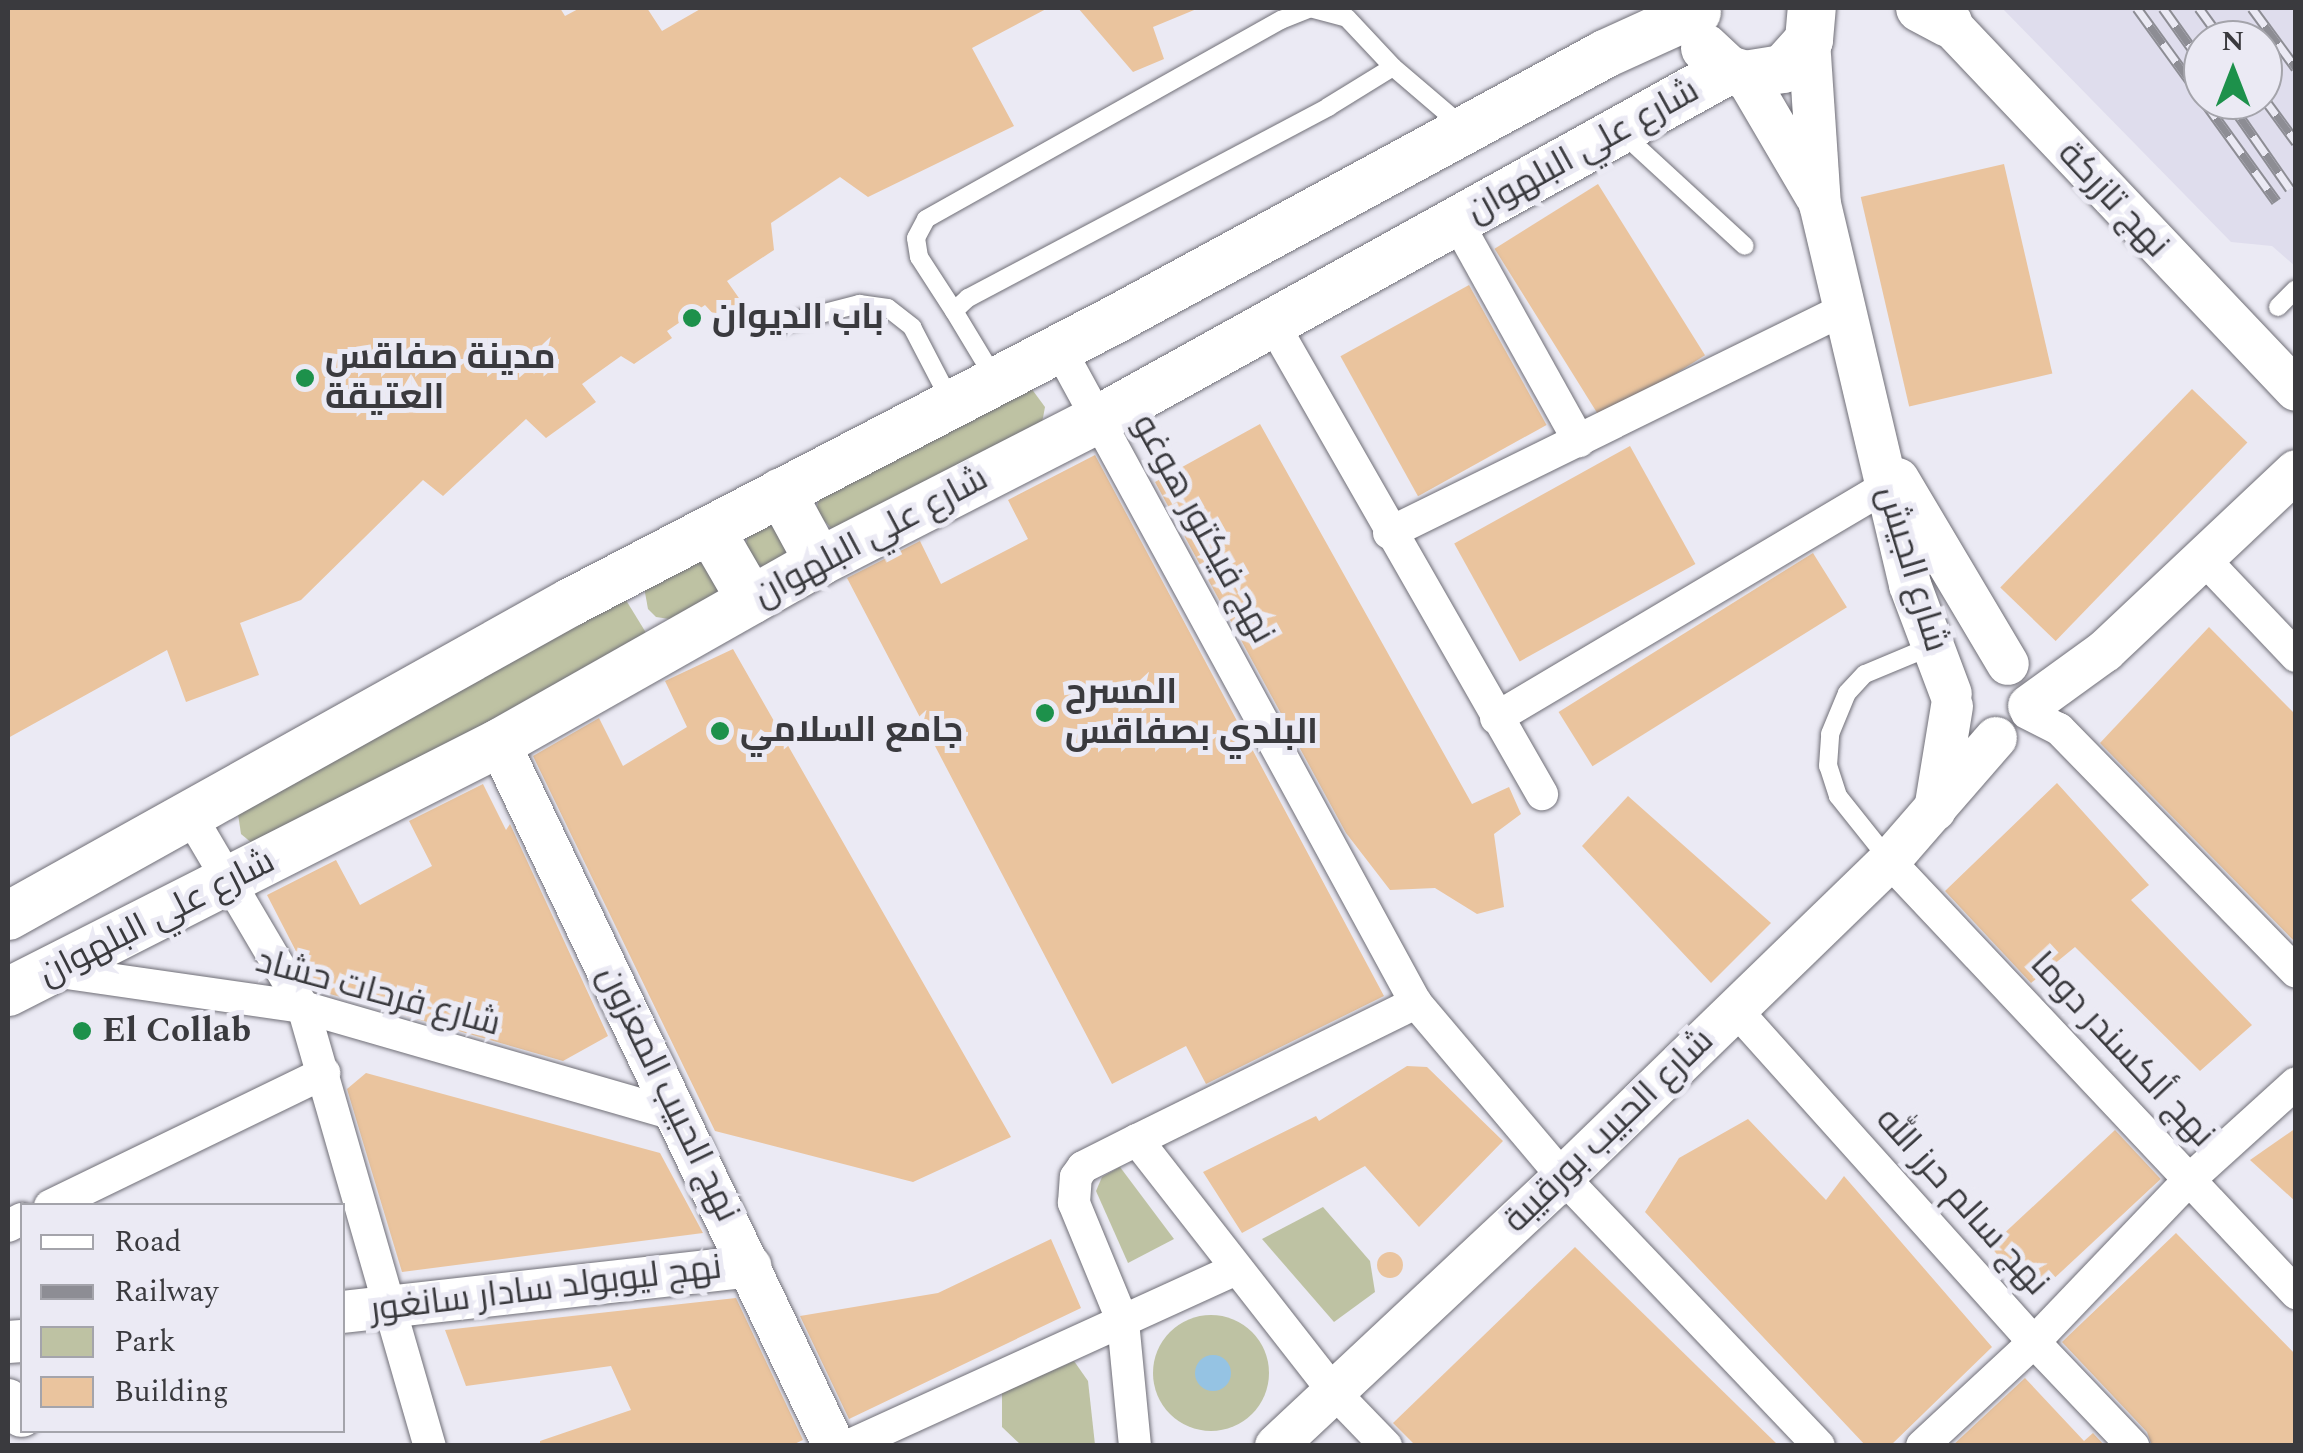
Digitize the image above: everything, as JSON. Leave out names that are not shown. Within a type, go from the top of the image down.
[{"type":"main road","points":[[1698,10],[1704,46],[1737,73]]},
{"type":"main road","name":"شارع علي البلهوان","points":[[8,916],[191,818],[572,602],[1059,348],[1606,54],[1698,10]]},
{"type":"main road","name":"شارع علي البلهوان","points":[[8,992],[499,743],[819,562],[1097,420],[1621,132],[1737,73],[1783,69],[1811,24]]},
{"type":"main road","points":[[781,492],[819,562]]},
{"type":"main road","points":[[711,531],[751,600]]},
{"type":"street","name":"نهج تازركة","points":[[1934,13],[2296,390]]},
{"type":"street","name":"شارع الجيش","points":[[1811,24],[1820,204],[1887,469],[1910,585],[1952,700]]},
{"type":"street","name":"شارع الجيش","points":[[1737,73],[1820,204]]},
{"type":"street","points":[[1457,222],[1579,441]]},
{"type":"street","points":[[1389,533],[1847,308]]},
{"type":"street","points":[[1272,322],[1389,533],[1542,794]]},
{"type":"street","name":"نهج فيكتور هوغو","points":[[1059,348],[1416,1003],[1564,1178],[1819,1446]]},
{"type":"street","name":"شارع الجيش","points":[[1887,469],[2016,698]]},
{"type":"street","points":[[1496,718],[1887,469]]},
{"type":"street","name":"شارع الحبيب بورقيبة","points":[[1276,1446],[1564,1178],[1890,861],[1935,810],[2016,698],[2105,652],[2296,471]]},
{"type":"street","points":[[2204,559],[2296,656]]},
{"type":"street","points":[[1935,810],[1954,682],[1972,664],[1983,660],[2016,698],[2059,729],[2296,972]]},
{"type":"street","points":[[1952,700],[1963,727],[1984,738],[2016,698]]},
{"type":"street","name":"نهج الحبيب المعزون","points":[[499,743],[834,1446]]},
{"type":"street","points":[[191,818],[302,1007],[430,1446]]},
{"type":"street","name":"نهج ألكسندر دوما","points":[[1890,861],[2296,1293]]},
{"type":"street","name":"شارع فرحات حشاد","points":[[53,970],[302,1007],[678,1115]]},
{"type":"street","points":[[1160,1446],[1133,1430],[1124,1322],[1074,1203],[1073,1190],[1084,1168],[1416,1003]]},
{"type":"street","name":"نهج سالم حرز الله","points":[[1735,1009],[2132,1446]]},
{"type":"street","points":[[56,1203],[324,1073]]},
{"type":"street","points":[[1922,1446],[2034,1342],[2189,1180],[2296,1082]]},
{"type":"street","points":[[1136,1140],[1332,1390],[1386,1446]]},
{"type":"street","name":"نهج ليوبولد سادار سانغور","points":[[345,1312],[750,1266]]},
{"type":"street","points":[[848,1446],[1235,1270]]},
{"type":"lane","points":[[996,380],[919,258],[916,238],[926,219],[1282,20],[1310,8],[1346,18],[1394,67],[1466,129]]},
{"type":"lane","points":[[954,311],[994,284],[1328,107],[1394,67]]},
{"type":"lane","points":[[1621,132],[1744,246]]},
{"type":"lane","points":[[2278,307],[2296,289]]},
{"type":"lane","points":[[782,324],[859,304],[888,308],[912,327],[950,402]]},
{"type":"lane","points":[[1890,861],[1838,796],[1828,766],[1830,734],[1847,693],[1865,674],[1933,646]]},
{"type":"shaded area","points":[[2002,8],[2295,8],[2295,266],[2272,246],[2231,242]]},
{"type":"green space","points":[[1031,388],[1045,407],[1041,428],[839,531],[816,512],[820,493]]},
{"type":"green space","points":[[769,520],[792,552],[767,569],[752,562],[745,548],[749,531]]},
{"type":"green space","points":[[705,560],[718,572],[720,597],[676,620],[656,617],[648,609],[644,587],[658,573]]},
{"type":"green space","points":[[621,592],[648,636],[277,842],[253,844],[241,834],[238,814]]},
{"type":"green space","points":[[1120,1167],[1174,1239],[1128,1263],[1096,1191],[1102,1177]]},
{"type":"green space","points":[[1323,1207],[1370,1261],[1375,1292],[1334,1322],[1262,1239]]},
{"type":"green space","points":[[1211,1315],[1233,1320],[1252,1332],[1264,1351],[1269,1373],[1264,1395],[1252,1414],[1233,1426],[1211,1431],[1189,1426],[1170,1414],[1158,1395],[1153,1373],[1158,1351],[1170,1332],[1189,1320]]},
{"type":"green space","points":[[1074,1361],[1088,1381],[1095,1445],[1021,1445],[1002,1427],[1002,1393]]},
{"type":"water","points":[[1213,1355],[1226,1360],[1231,1373],[1226,1386],[1213,1391],[1200,1386],[1195,1373],[1200,1360]]},
{"type":"building","name":"مدينة صفاقس العتيقة","points":[[8,8],[560,8],[565,16],[580,8],[647,8],[662,31],[702,8],[1048,8],[972,48],[1014,126],[868,197],[840,177],[771,223],[774,250],[727,281],[741,301],[717,318],[705,305],[667,331],[672,338],[634,364],[621,356],[582,384],[596,402],[546,438],[526,419],[443,496],[423,480],[301,600],[240,623],[259,675],[186,702],[167,650],[8,738]]},
{"type":"building","points":[[1078,8],[1199,8],[1153,27],[1164,59],[1133,72]]},
{"type":"building","points":[[2004,164],[2052,373],[1909,407],[1861,197]]},
{"type":"building","points":[[1598,184],[1705,355],[1602,420],[1495,249]]},
{"type":"building","points":[[1469,285],[1547,425],[1418,496],[1340,356]]},
{"type":"building","points":[[2192,389],[2247,442],[2056,641],[2000,588]]},
{"type":"building","points":[[1260,424],[1472,804],[1509,787],[1521,814],[1494,834],[1504,907],[1477,914],[1435,888],[1390,890],[1346,833],[1155,482]]},
{"type":"building","points":[[1630,446],[1695,564],[1520,662],[1454,543]]},
{"type":"building","points":[[1095,455],[1384,996],[1206,1084],[1186,1046],[1112,1084],[847,578],[920,541],[941,584],[1028,539],[1008,500]]},
{"type":"building","points":[[1813,553],[1847,607],[1593,766],[1559,712]]},
{"type":"building","points":[[2209,627],[2296,715],[2296,943],[2100,743]]},
{"type":"building","points":[[733,649],[1011,1137],[913,1182],[715,1131],[533,756],[599,718],[623,766],[687,727],[665,681]]},
{"type":"building","points":[[2057,783],[2149,885],[2131,900],[2252,1025],[2200,1071],[2075,947],[2031,983],[1945,891]]},
{"type":"building","points":[[483,784],[506,830],[510,824],[608,1036],[563,1061],[316,990],[267,895],[336,860],[360,905],[432,866],[409,821]]},
{"type":"building","points":[[1628,796],[1771,923],[1711,983],[1582,846]]},
{"type":"building","points":[[1407,1066],[1427,1067],[1503,1141],[1419,1227],[1365,1166],[1242,1233],[1203,1172],[1316,1116],[1319,1121]]},
{"type":"building","points":[[366,1073],[660,1153],[703,1233],[402,1272],[347,1089]]},
{"type":"building","points":[[1748,1119],[1826,1200],[1844,1176],[1992,1347],[1890,1446],[1866,1446],[1645,1212],[1679,1158]]},
{"type":"building","points":[[2296,1128],[2296,1202],[2250,1160]]},
{"type":"building","points":[[2115,1130],[2161,1179],[2036,1296],[1990,1247]]},
{"type":"building","points":[[2176,1233],[2296,1355],[2296,1446],[2152,1446],[2147,1432],[2062,1342]]},
{"type":"building","points":[[1051,1239],[1081,1308],[849,1419],[800,1316],[938,1293]]},
{"type":"building","points":[[1575,1247],[1779,1446],[1416,1446],[1393,1423]]},
{"type":"building","points":[[1390,1252],[1399,1256],[1403,1265],[1399,1274],[1390,1278],[1381,1274],[1377,1265],[1381,1256]]},
{"type":"building","points":[[736,1298],[803,1440],[790,1446],[540,1446],[540,1441],[631,1410],[611,1366],[466,1386],[445,1330]]},
{"type":"building","points":[[2025,1378],[2084,1441],[2093,1433],[2105,1446],[1952,1446]]},
{"type":"railway","points":[[2137,8],[2183,71]]},
{"type":"railway","points":[[2163,8],[2183,36]]},
{"type":"railway","points":[[2199,8],[2208,20]]},
{"type":"railway","points":[[2252,8],[2296,68]]},
{"type":"railway","points":[[2217,120],[2276,201]]},
{"type":"railway","points":[[2242,120],[2290,189]]},
{"type":"railway","points":[[2280,120],[2296,142]]},
{"type":"place","name":"باب الديوان","points":[[692,318]]},
{"type":"place","name":"مدينة صفاقس العتيقة","points":[[305,378]]},
{"type":"place","name":"المسرح البلدي بصفاقس","points":[[1045,713]]},
{"type":"place","name":"جامع السلامي","points":[[720,731]]},
{"type":"place","name":"El Collab","points":[[82,1031]]}]
